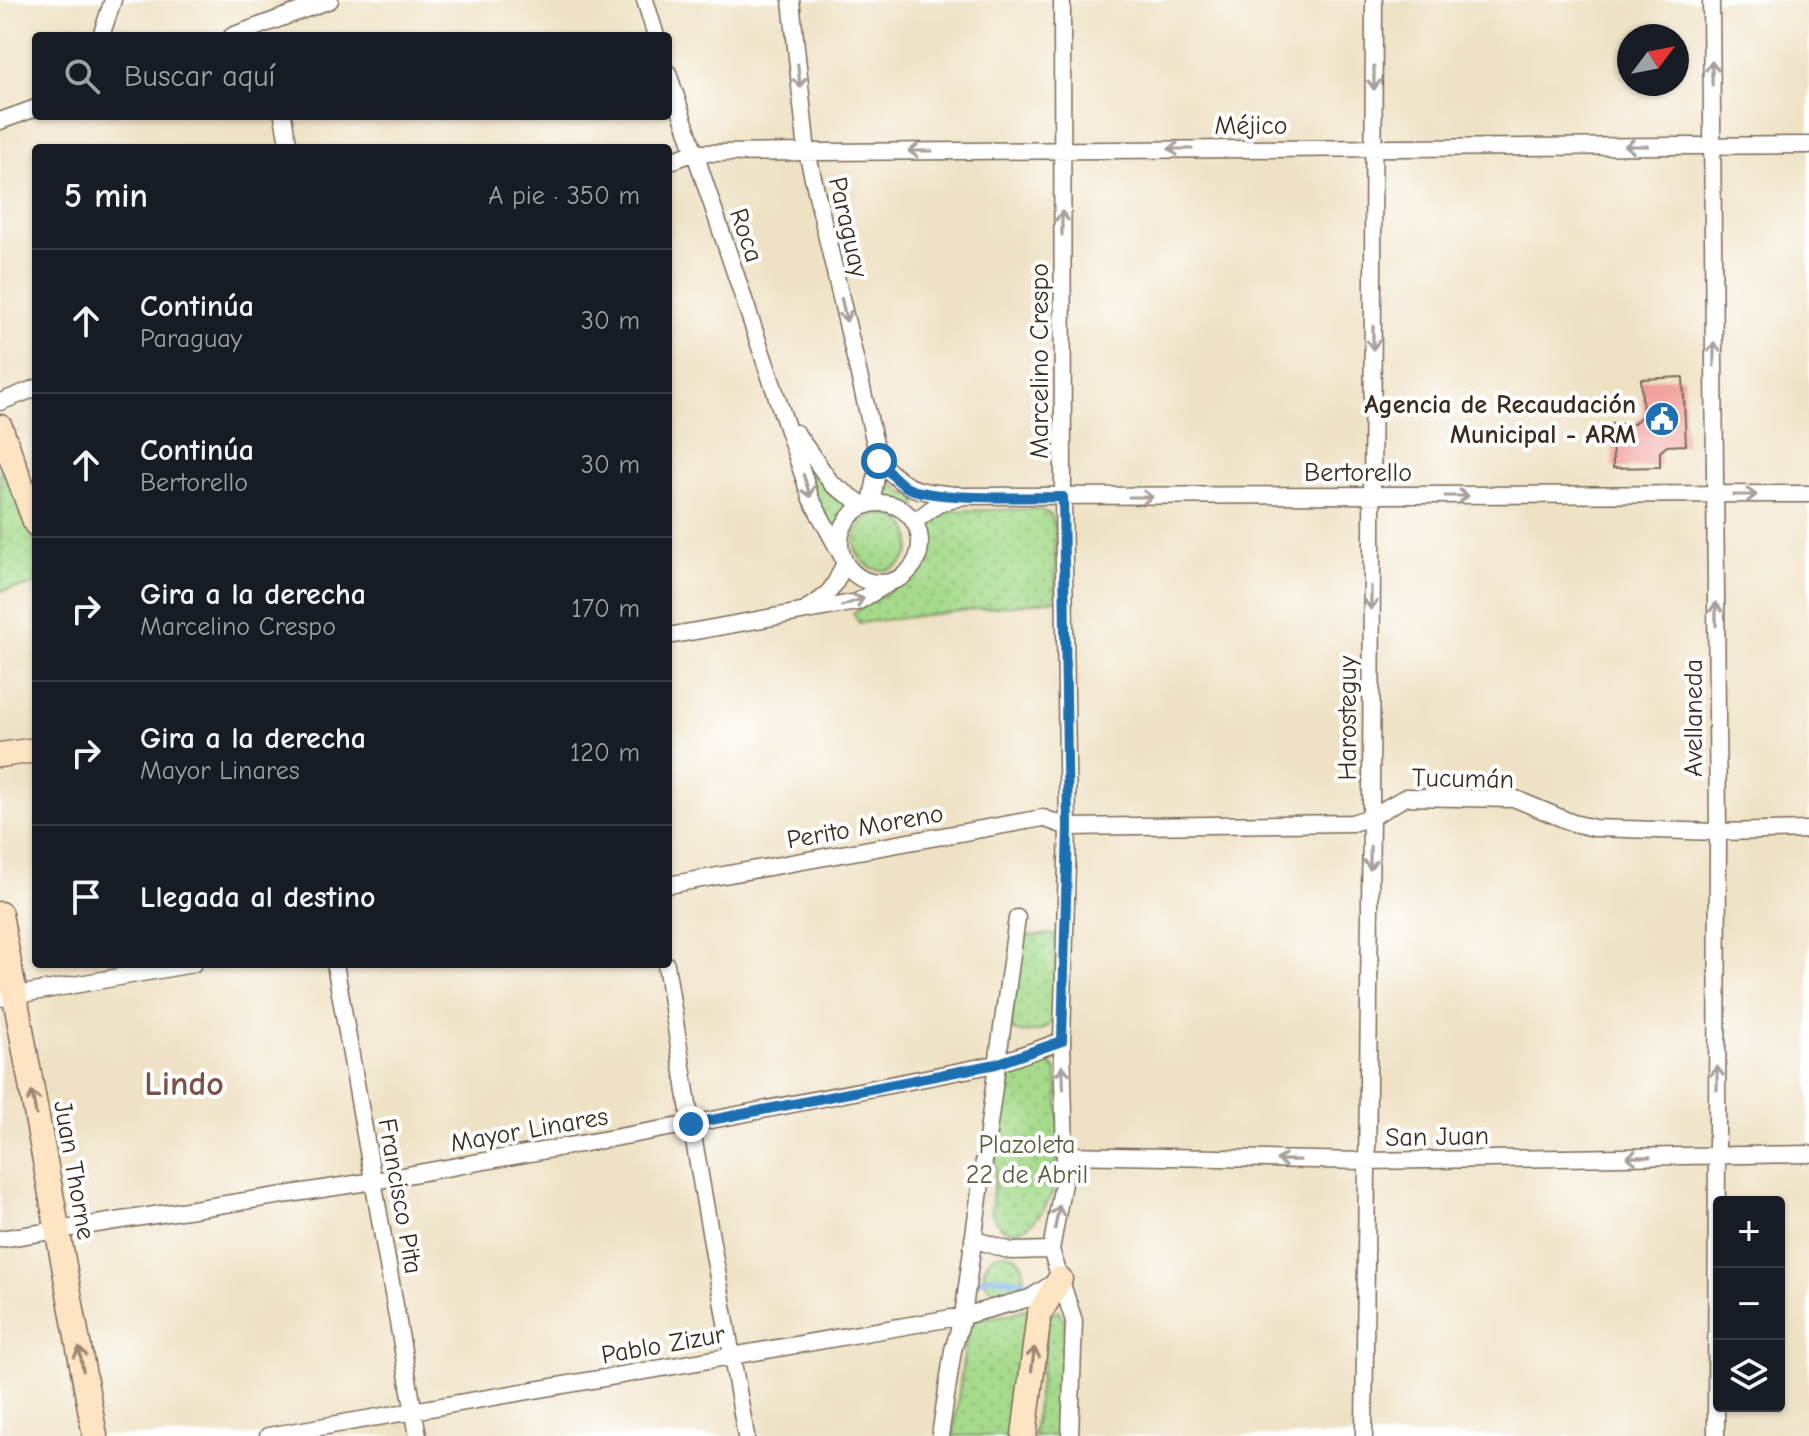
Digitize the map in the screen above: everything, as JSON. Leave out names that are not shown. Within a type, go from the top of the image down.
[{"type":"street","points":[[102,32],[113,0]]},
{"type":"street","points":[[266,30],[330,0]]},
{"type":"street","points":[[645,0],[655,32]]},
{"type":"street","name":"Paraguay","points":[[791,0],[807,152],[879,461],[868,505]]},
{"type":"street","name":"Marcelino Crespo","points":[[1062,0],[1063,497],[1068,827],[1062,1041],[1065,1155],[1051,1250],[1074,1321],[1070,1436]]},
{"type":"street","name":"Harosteguy","points":[[1364,1436],[1371,817],[1374,0]]},
{"type":"street","name":"Avellaneda","points":[[1711,0],[1718,832],[1716,1436]]},
{"type":"street","name":"Roca","points":[[672,86],[783,412]]},
{"type":"street","points":[[0,121],[32,109]]},
{"type":"street","points":[[284,120],[288,144]]},
{"type":"street","name":"Méjico","points":[[672,161],[693,153],[1809,145]]},
{"type":"street","points":[[0,402],[32,390]]},
{"type":"street","points":[[672,635],[857,602],[898,579],[916,560],[919,535],[914,522],[895,506],[868,505],[832,484],[783,412]]},
{"type":"street","points":[[783,412],[811,499],[844,559],[859,577],[872,582],[898,579]]},
{"type":"street","points":[[0,427],[32,513]]},
{"type":"street","points":[[879,461],[908,488],[964,496]]},
{"type":"street","name":"Bertorello","points":[[914,522],[938,504],[964,496],[1809,494]]},
{"type":"street","points":[[805,610],[832,591],[844,559],[840,543],[842,530],[848,518],[868,505]]},
{"type":"street","points":[[0,755],[32,751]]},
{"type":"street","name":"Tucumán","points":[[1068,827],[1352,823],[1371,817],[1406,797],[1516,799],[1573,823],[1594,828],[1718,832],[1809,830]]},
{"type":"street","name":"Perito Moreno","points":[[672,884],[1043,818],[1068,827]]},
{"type":"street","name":"Juan Thorne","points":[[0,914],[8,997],[57,1228],[95,1436]]},
{"type":"street","points":[[940,1436],[953,1350],[963,1316],[1017,918]]},
{"type":"street","points":[[8,997],[171,968]]},
{"type":"street","name":"Francisco Pita","points":[[336,968],[418,1436]]},
{"type":"street","points":[[667,968],[746,1436]]},
{"type":"street","name":"Mayor Linares","points":[[0,1239],[374,1181],[691,1124],[996,1064],[1062,1041]]},
{"type":"street","name":"San Juan","points":[[1065,1155],[1366,1161],[1809,1154]]},
{"type":"street","points":[[973,1239],[1011,1251],[1051,1250]]},
{"type":"street","points":[[1024,1436],[1039,1314],[1060,1279]]},
{"type":"street","name":"Pablo Zizur","points":[[268,1436],[963,1316],[1030,1298],[1060,1279]]},
{"type":"green space","points":[[0,439],[32,529],[32,586],[0,591]]},
{"type":"green space","points":[[803,457],[854,506],[840,520],[836,538],[815,496]]},
{"type":"green space","points":[[883,475],[904,493],[918,498],[915,514],[895,500],[879,495]]},
{"type":"green space","points":[[1039,509],[1050,514],[1055,525],[1056,600],[859,623],[853,613],[892,590],[914,571],[925,547],[925,531],[948,511]]},
{"type":"green space","points":[[883,514],[903,522],[911,542],[903,562],[883,570],[863,562],[855,542],[863,522]]},
{"type":"green space","points":[[1055,934],[1056,1016],[1048,1026],[1038,1031],[1013,1031],[1021,936]]},
{"type":"green space","name":"Plazoleta 22 de Abril","points":[[1047,1061],[1057,1071],[1059,1145],[1053,1189],[1035,1220],[1016,1231],[1007,1230],[991,1212],[1004,1081],[1018,1068]]},
{"type":"green space","points":[[1004,1253],[1018,1259],[1024,1273],[1018,1287],[1004,1293],[990,1287],[984,1273],[990,1259]]},
{"type":"green space","points":[[1025,1309],[1030,1311],[1015,1436],[953,1436],[968,1326],[980,1318]]},
{"type":"green space","points":[[1058,1310],[1065,1321],[1064,1436],[1033,1436],[1048,1317]]},
{"type":"building","name":"Agencia de Recaudación Municipal - ARM","points":[[1683,377],[1686,445],[1667,446],[1660,452],[1660,467],[1613,468],[1612,424],[1634,424],[1643,414],[1641,379]]},
{"type":"waterway","points":[[975,1282],[989,1277],[1038,1283]]},
{"type":"place","name":"Agencia de Recaudación Municipal - ARM","points":[[1662,419]]},
{"type":"district","name":"Lindo","points":[[184,1083]]},
{"type":"route","points":[[691,1124],[996,1064],[1062,1041],[1068,827],[1063,497],[964,496],[920,492],[908,488],[879,461]]}]
